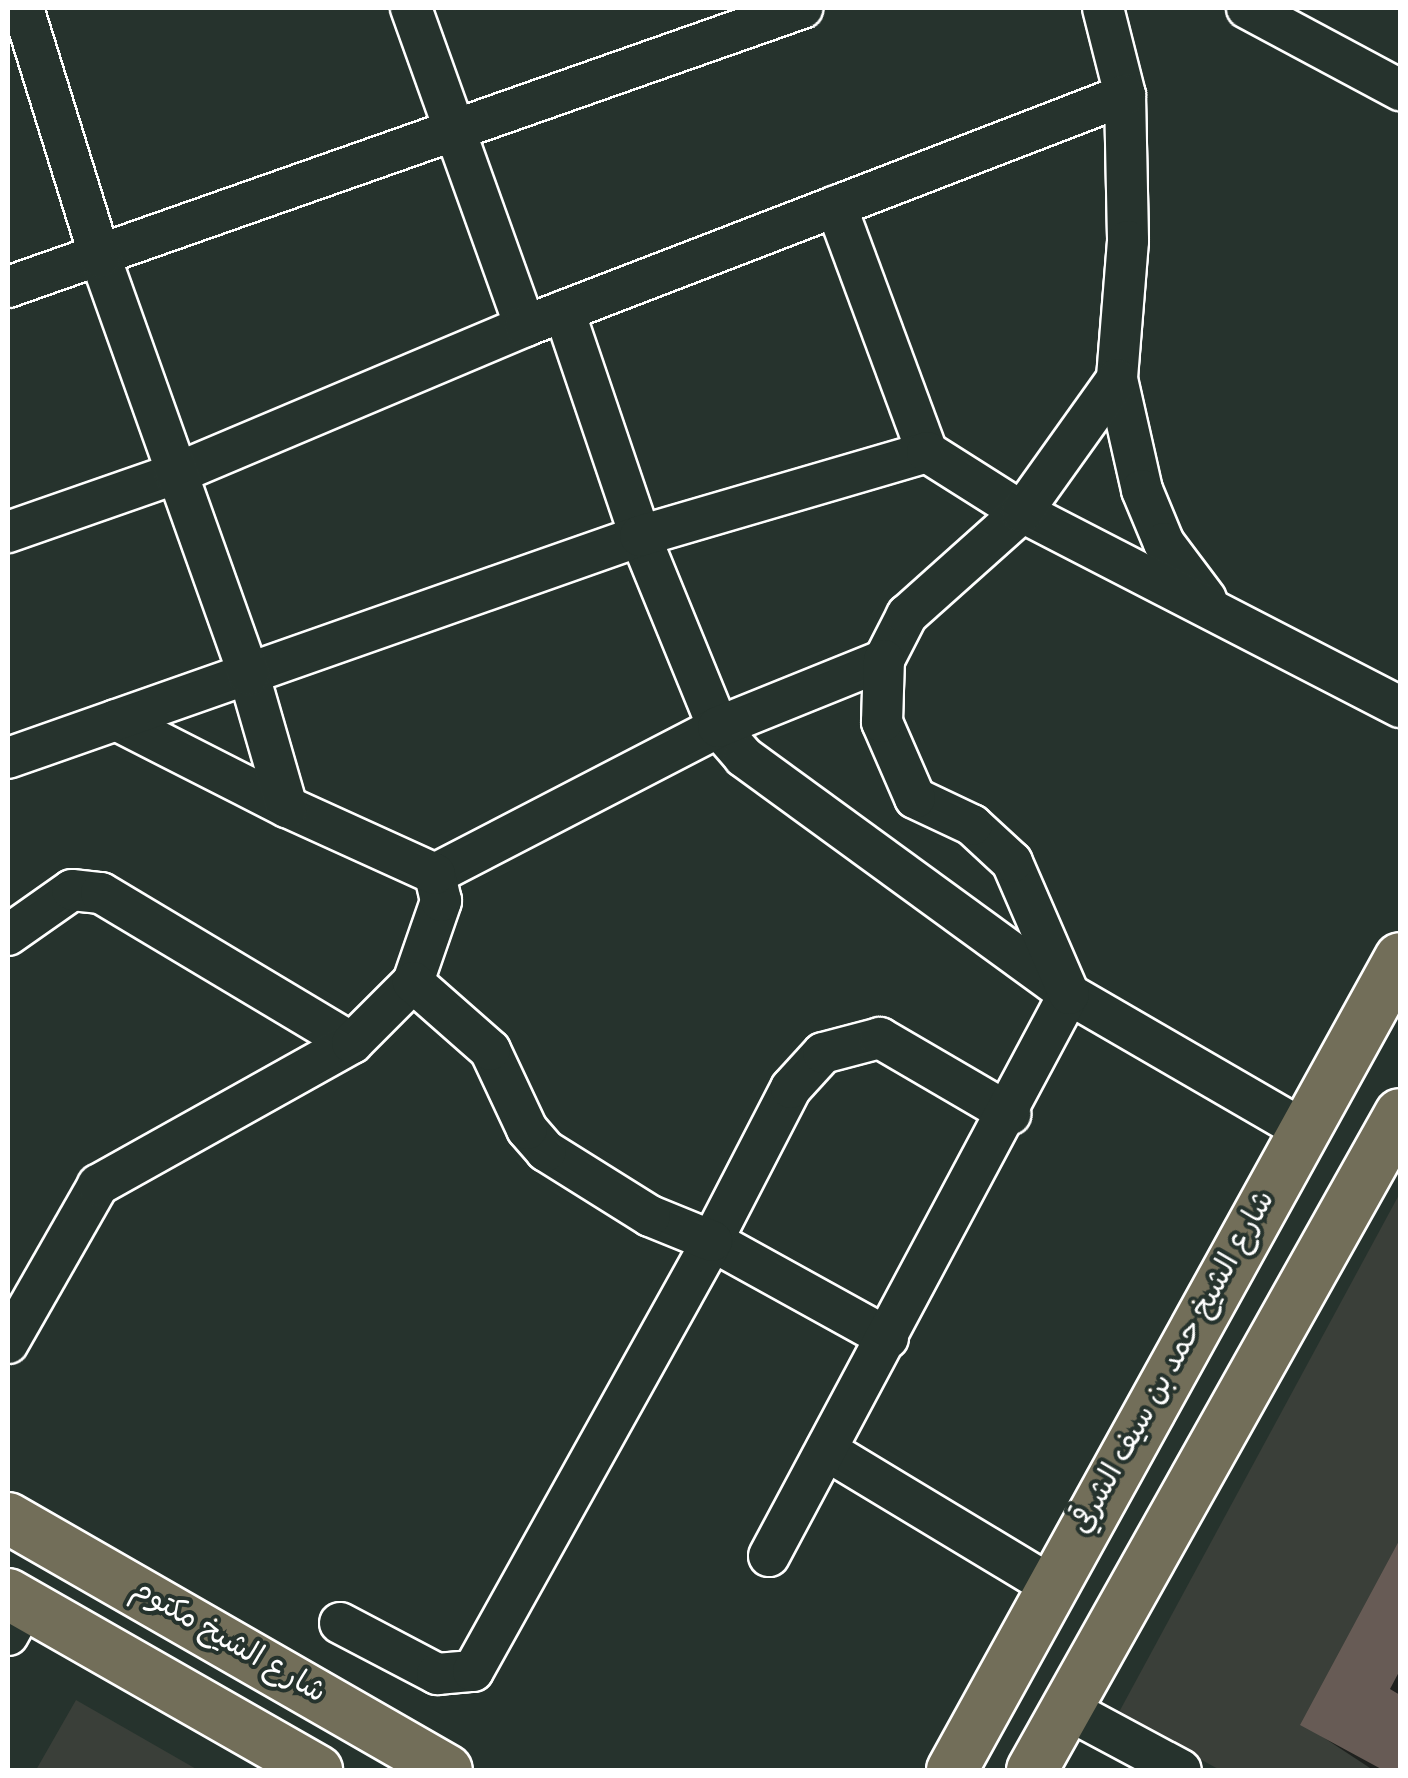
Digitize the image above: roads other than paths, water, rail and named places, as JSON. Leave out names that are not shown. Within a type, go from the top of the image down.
[{"type":"main road","name":"شارع الشيخ حمد بن سيف الشرقي","points":[[952,1770],[1400,958]]},
{"type":"main road","points":[[1046,1750],[1400,1114]]},
{"type":"main road","name":"شارع الشيخ مكتوم","points":[[8,1518],[447,1770]]},
{"type":"main road","points":[[13,1611],[316,1770]]},
{"type":"main road","points":[[930,1770],[952,1737],[988,1706]]},
{"type":"street","points":[[23,8],[100,258],[249,675],[287,807]]},
{"type":"street","points":[[411,8],[525,326]]},
{"type":"street","points":[[8,287],[100,258],[802,8]]},
{"type":"street","points":[[1103,8],[1125,95],[1128,240],[1117,379],[1142,490],[1164,543],[1210,604]]},
{"type":"street","points":[[1247,8],[1400,90]]},
{"type":"street","points":[[8,532],[175,474],[525,326],[1125,95]]},
{"type":"street","points":[[836,206],[928,452],[1022,512],[1210,604],[1400,707]]},
{"type":"street","points":[[564,311],[640,536],[718,727],[744,758],[1069,994],[1304,1130]]},
{"type":"street","points":[[769,1556],[1010,1114],[1069,994],[1012,862],[972,826],[915,798],[882,722],[884,660],[907,615],[1022,512],[1117,379]]},
{"type":"street","points":[[8,758],[640,536],[928,452]]},
{"type":"street","points":[[435,874],[718,727],[884,660]]},
{"type":"street","points":[[116,720],[287,807],[435,874]]},
{"type":"street","points":[[8,1343],[98,1185],[352,1042],[413,982],[441,901],[435,874]]},
{"type":"street","points":[[8,935],[72,890],[100,893],[352,1042]]},
{"type":"street","points":[[413,982],[490,1050],[527,1129],[546,1151],[650,1216],[712,1241],[888,1338]]},
{"type":"street","points":[[340,1622],[437,1674],[472,1671],[712,1241],[792,1088],[823,1054],[880,1038],[1010,1114]]},
{"type":"street","points":[[826,1450],[1053,1587]]},
{"type":"street","points":[[1046,1750],[1174,1769]]}]
